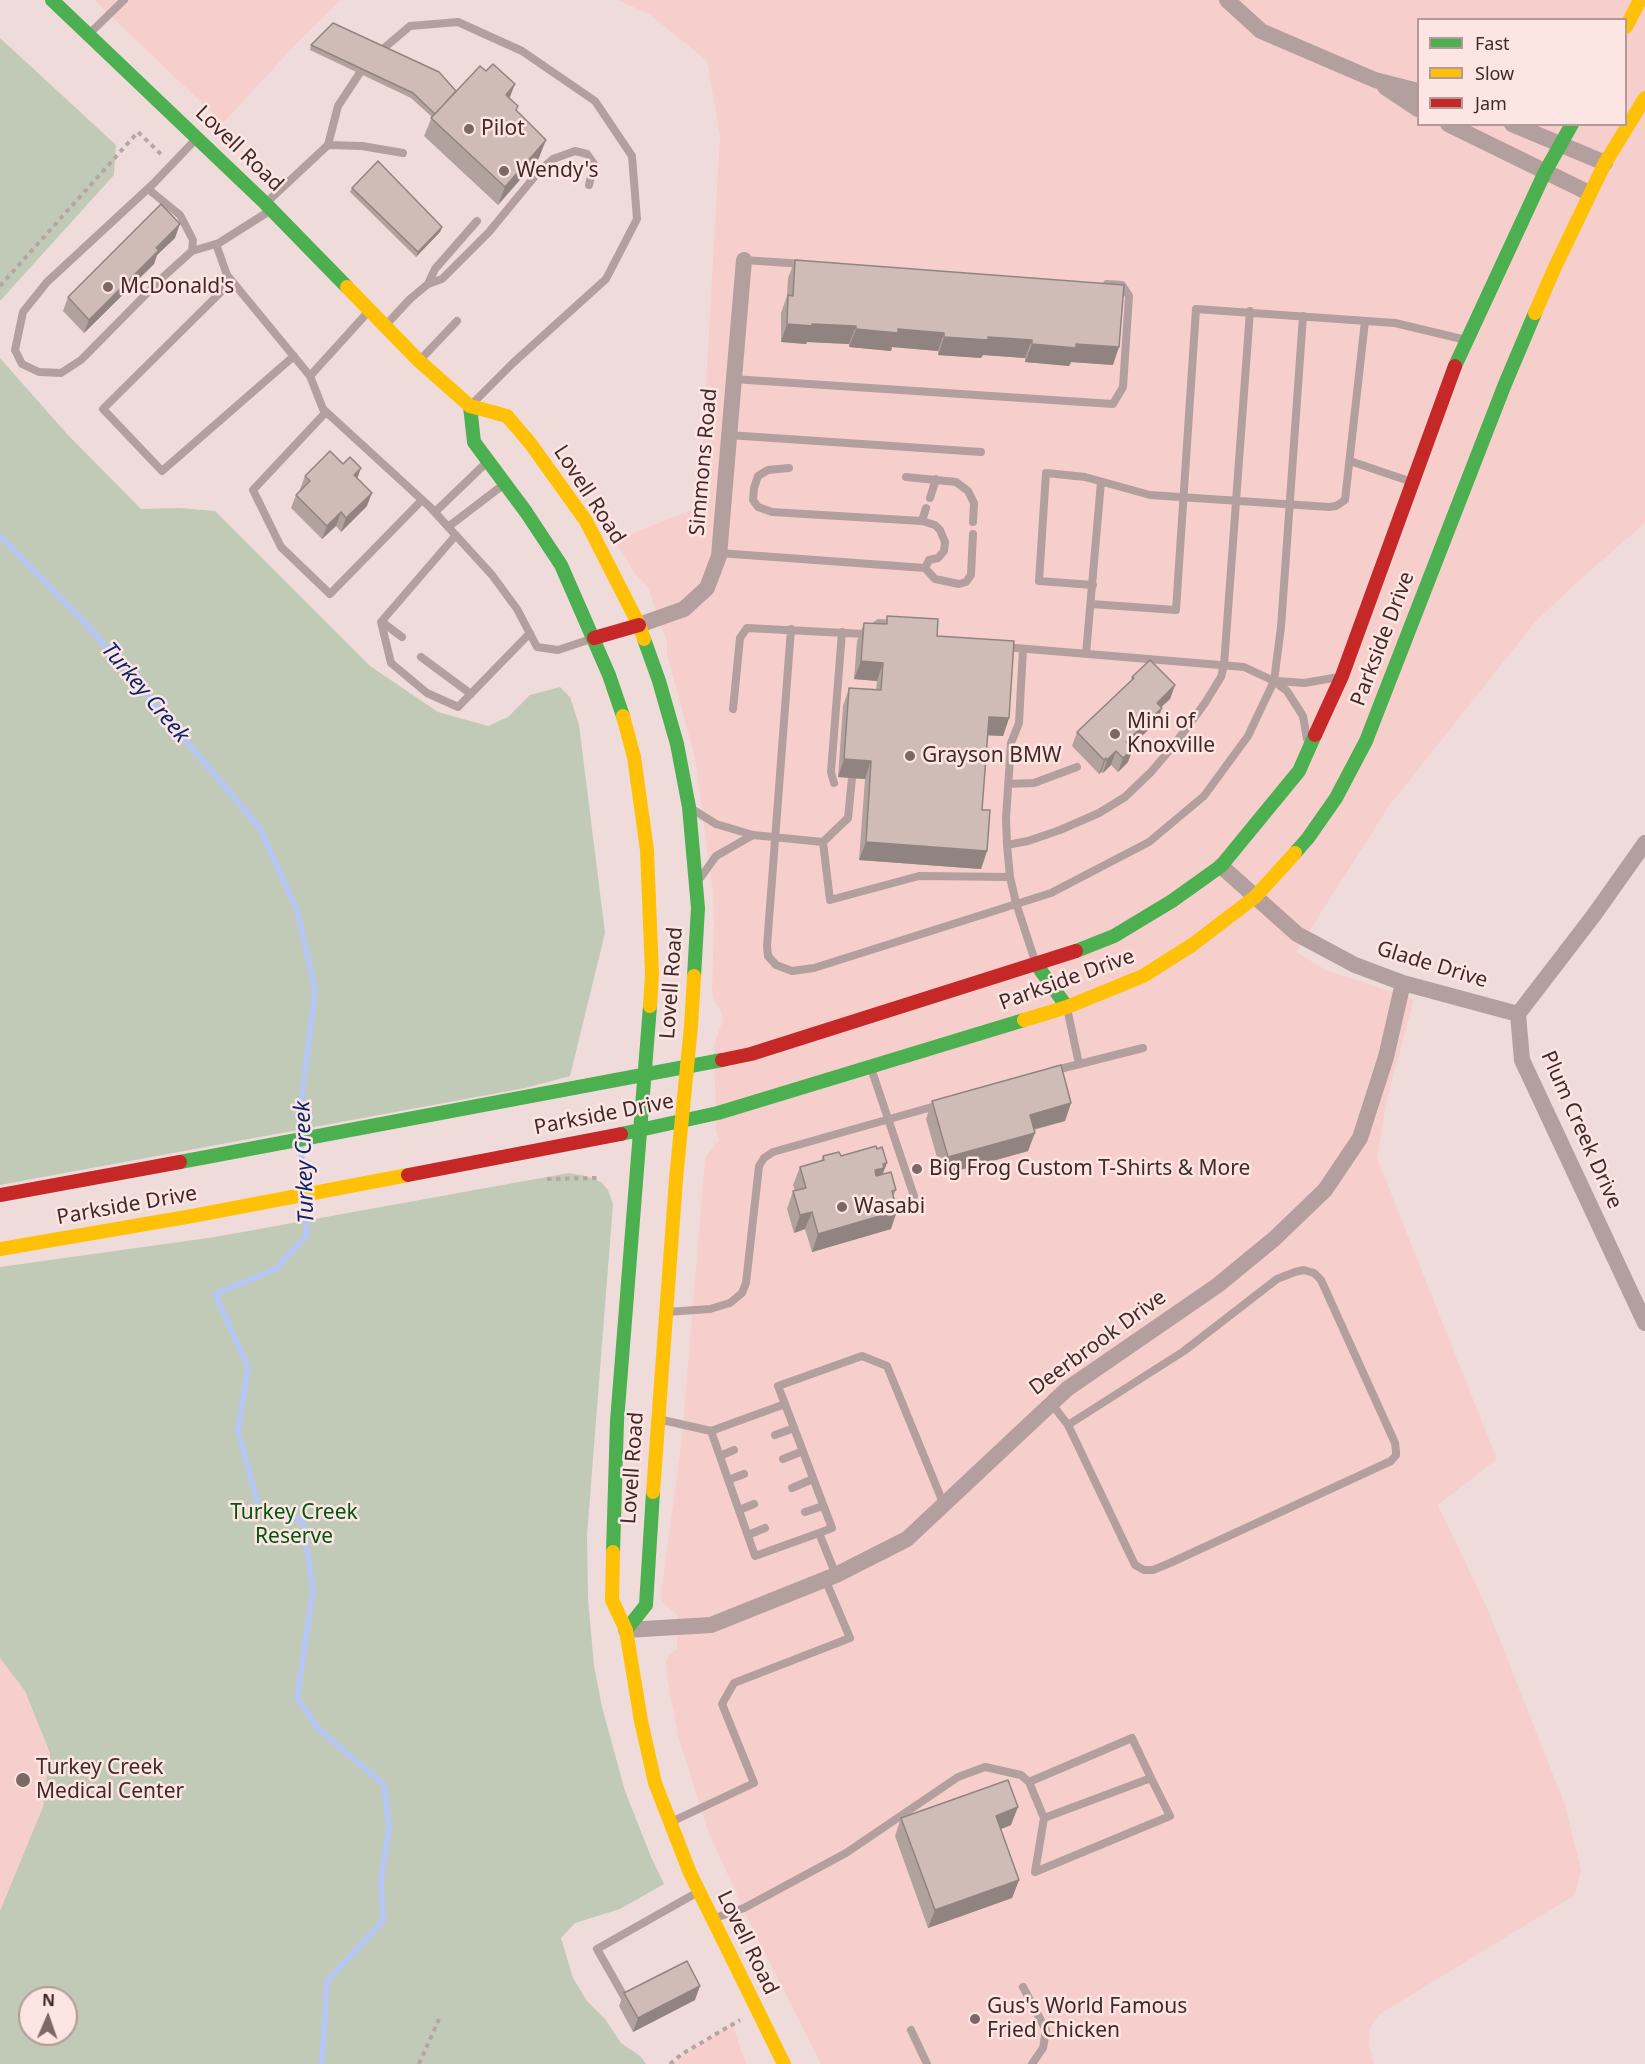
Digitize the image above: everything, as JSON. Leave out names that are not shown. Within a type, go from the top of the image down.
[{"type":"street","name":"Lovell Road","points":[[52,0],[268,206],[419,361],[470,406],[507,416],[530,443],[586,521],[639,625],[659,681],[677,744],[690,807],[698,908],[692,1026],[657,1419],[646,1605],[626,1630]]},
{"type":"street","points":[[1227,0],[1260,31],[1375,80],[1417,90]]},
{"type":"street","points":[[1627,25],[1640,0]]},
{"type":"street","points":[[1375,80],[1417,109]]},
{"type":"street","name":"Parkside Drive","points":[[0,1249],[279,1200],[682,1122],[718,1113],[1067,1007],[1143,976],[1192,945],[1255,897],[1308,838],[1330,806],[1366,741],[1505,384],[1555,267],[1589,193],[1645,98]]},
{"type":"street","points":[[1452,126],[1589,193]]},
{"type":"street","points":[[1517,126],[1605,163]]},
{"type":"street","name":"Parkside Drive","points":[[0,1195],[751,1054],[1063,956],[1114,936],[1172,901],[1221,866],[1299,771],[1342,676],[1454,368],[1545,172],[1571,126]]},
{"type":"street","name":"Simmons Road","points":[[639,625],[684,609],[706,588],[719,553],[744,260]]},
{"type":"street","name":"Lovell Road","points":[[470,406],[474,442],[526,512],[561,565],[594,638],[623,717],[634,757],[648,860],[652,974],[646,1075],[617,1421],[612,1600],[626,1630],[641,1721],[655,1783],[699,1891],[784,2064]]},
{"type":"street","points":[[594,638],[639,625]]},
{"type":"street","points":[[1518,1014],[1594,915],[1645,843]]},
{"type":"street","name":"Glade Drive","points":[[1221,866],[1297,934],[1354,965],[1403,983],[1518,1014]]},
{"type":"street","points":[[1036,964],[1067,1007]]},
{"type":"street","name":"Deerbrook Drive","points":[[626,1630],[711,1625],[830,1577],[908,1539],[993,1456],[1067,1389],[1218,1285],[1274,1239],[1325,1190],[1360,1137],[1386,1057],[1403,983]]},
{"type":"street","name":"Plum Creek Drive","points":[[1518,1014],[1522,1060],[1645,1323]]},
{"type":"lane","points":[[88,35],[124,0]]},
{"type":"lane","points":[[197,137],[148,189],[47,282],[23,312],[15,350],[22,364],[39,372],[61,373],[81,360],[192,251],[216,243],[268,206],[328,145],[338,106],[368,61],[410,26],[458,22],[522,51],[595,100],[632,156],[637,219],[606,279],[513,363],[470,406]]},
{"type":"lane","points":[[328,145],[362,146],[403,153]]},
{"type":"lane","points":[[385,327],[410,299],[428,284],[442,279],[489,232],[540,170],[553,159],[574,152],[588,154],[594,164],[589,185]]},
{"type":"lane","points":[[148,189],[180,215],[193,240],[192,251]]},
{"type":"lane","points":[[428,284],[435,269],[477,221]]},
{"type":"lane","points":[[216,243],[227,275],[310,376],[322,409],[435,512],[456,535],[492,575],[517,609],[537,647],[558,650],[594,638]]},
{"type":"lane","points":[[744,260],[815,265]]},
{"type":"lane","points":[[232,281],[102,409],[162,471],[294,356]]},
{"type":"lane","points":[[733,379],[1113,404],[1123,387],[1129,296],[1122,285],[1099,283]]},
{"type":"lane","points":[[1091,604],[1176,610],[1196,309],[1395,323],[1466,340]]},
{"type":"lane","points":[[310,376],[369,311]]},
{"type":"lane","points":[[1007,845],[1028,841],[1060,830],[1099,813],[1125,797],[1174,745],[1205,704],[1221,677],[1224,665],[1237,501],[1250,311]]},
{"type":"lane","points":[[791,629],[768,956],[776,965],[792,971],[814,968],[1051,892],[1149,842],[1203,796],[1248,736],[1274,681],[1281,627],[1303,315]]},
{"type":"lane","points":[[419,361],[457,321]]},
{"type":"lane","points":[[1093,585],[1039,581],[1046,473],[1085,477],[1150,495],[1329,507],[1346,500],[1365,321]]},
{"type":"lane","points":[[326,412],[253,490],[281,547],[330,594],[422,500]]},
{"type":"lane","points":[[728,435],[981,452]]},
{"type":"lane","points":[[435,512],[489,461]]},
{"type":"lane","points":[[1350,461],[1412,482]]},
{"type":"lane","points":[[789,468],[768,470],[758,476],[753,500],[758,507],[772,512],[922,521],[935,525],[945,542],[944,551],[938,558],[928,560],[925,568]]},
{"type":"lane","points":[[906,477],[956,482],[968,490],[974,503],[974,522]]},
{"type":"lane","points":[[930,498],[936,479]]},
{"type":"lane","points":[[1086,654],[1101,482]]},
{"type":"lane","points":[[448,527],[505,483]]},
{"type":"lane","points":[[922,521],[926,508]]},
{"type":"lane","points":[[719,553],[925,568],[935,579],[958,584],[966,582],[971,575],[973,534]]},
{"type":"lane","points":[[381,622],[456,535]]},
{"type":"lane","points":[[381,622],[391,663],[427,693],[458,707],[530,633]]},
{"type":"lane","points":[[381,622],[402,637]]},
{"type":"lane","points":[[733,709],[740,638],[747,628],[865,634],[879,623],[901,625]]},
{"type":"lane","points":[[834,783],[831,772],[842,632]]},
{"type":"lane","points":[[992,646],[1244,667],[1274,681],[1287,691],[1303,716],[1306,728],[1306,754]]},
{"type":"lane","points":[[1023,649],[1019,723],[1011,743],[1006,818],[1007,845],[1010,877],[1016,903],[1036,964]]},
{"type":"lane","points":[[421,657],[471,694]]},
{"type":"lane","points":[[1274,681],[1304,683],[1342,676]]},
{"type":"lane","points":[[838,683],[845,691]]},
{"type":"lane","points":[[1008,784],[1034,783],[1077,767]]},
{"type":"lane","points":[[690,807],[716,824],[753,835],[823,842],[848,818],[852,778]]},
{"type":"lane","points":[[696,885],[716,856],[753,835]]},
{"type":"lane","points":[[823,842],[830,900],[919,876],[1010,877]]},
{"type":"lane","points":[[1067,1007],[1079,1064]]},
{"type":"lane","points":[[1048,1072],[1143,1048]]},
{"type":"lane","points":[[871,1067],[914,1196]]},
{"type":"lane","points":[[667,1312],[710,1309],[730,1304],[742,1293],[746,1282],[759,1166],[764,1158],[774,1152],[946,1102]]},
{"type":"lane","points":[[1051,1403],[1068,1425],[1136,1565],[1144,1570],[1152,1570],[1170,1563],[1391,1461],[1396,1451],[1395,1443],[1321,1280],[1314,1273],[1304,1270],[1277,1279],[1184,1351],[1068,1425]]},
{"type":"lane","points":[[711,1431],[755,1556],[832,1528],[778,1386],[862,1356],[887,1366],[944,1505]]},
{"type":"lane","points":[[657,1419],[711,1431],[785,1404]]},
{"type":"lane","points":[[775,1435],[794,1428]]},
{"type":"lane","points":[[720,1456],[734,1450]]},
{"type":"lane","points":[[783,1459],[803,1451]]},
{"type":"lane","points":[[728,1480],[744,1474]]},
{"type":"lane","points":[[792,1488],[813,1479]]},
{"type":"lane","points":[[739,1510],[754,1504]]},
{"type":"lane","points":[[805,1512],[823,1506]]},
{"type":"lane","points":[[748,1535],[765,1528]]},
{"type":"lane","points":[[670,1822],[754,1783],[722,1704],[734,1683],[850,1638],[830,1577],[819,1533]]},
{"type":"lane","points":[[712,1919],[744,1908],[846,1853],[958,1777],[985,1767],[1021,1775],[1029,1782],[1044,1818],[1035,1872],[1170,1816],[1132,1738],[1029,1782]]},
{"type":"lane","points":[[1044,1818],[1152,1778]]},
{"type":"lane","points":[[626,2000],[597,1949],[699,1891]]},
{"type":"lane","points":[[1023,1987],[1046,2030],[1043,2048],[1032,2064]]},
{"type":"lane","points":[[911,2030],[927,2064]]},
{"type":"path","points":[[0,285],[138,132],[171,165]]},
{"type":"path","points":[[547,1179],[597,1178]]},
{"type":"path","points":[[670,2064],[732,2024],[757,2011]]},
{"type":"path","points":[[419,2064],[439,2019]]},
{"type":"shaded area","points":[[94,0],[341,0],[296,44],[223,123]]},
{"type":"shaded area","points":[[617,0],[1645,0],[1645,523],[1536,621],[1389,806],[1296,952],[1326,970],[1414,999],[1387,1099],[1377,1158],[1497,1459],[1438,1505],[1488,1610],[1565,1805],[1581,1870],[1575,1895],[1380,2014],[1370,2027],[1369,2044],[1374,2064],[821,2064],[751,1926],[708,1831],[678,1736],[667,1677],[666,1661],[669,1654],[677,1650],[677,1615],[662,1602],[661,1593],[682,1438],[705,1158],[719,1140],[716,1130],[714,1045],[723,1019],[721,1010],[714,1001],[712,989],[713,895],[695,758],[667,654],[667,642],[648,587],[634,573],[616,542],[699,507],[720,136],[707,61],[649,14]]},
{"type":"shaded area","name":"Turkey Creek Medical Center","points":[[0,1658],[25,1691],[50,1753],[44,1807],[0,1911]]},
{"type":"shaded area","points":[[732,2023],[746,2064],[672,2064],[725,2028]]},
{"type":"green space","points":[[0,38],[116,145],[114,175],[0,301]]},
{"type":"green space","points":[[0,358],[67,434],[141,509],[180,508],[215,511],[370,666],[438,712],[488,726],[508,717],[530,695],[560,687],[570,697],[579,725],[605,933],[570,1076],[525,1088],[0,1185]]},
{"type":"green space","name":"Turkey Creek Reserve","points":[[569,1173],[601,1182],[608,1190],[613,1204],[587,1535],[588,1599],[594,1666],[602,1707],[625,1791],[664,1884],[620,1909],[575,1923],[561,1938],[573,1978],[587,2001],[605,2019],[621,2043],[640,2056],[646,2064],[0,2064],[0,1911],[43,1807],[50,1753],[25,1691],[0,1658],[0,1267],[215,1237]]},
{"type":"building","points":[[333,23],[439,72],[456,91],[435,114],[413,93],[311,45]]},
{"type":"building","points":[[493,64],[515,84],[506,95],[518,106],[516,110],[546,140],[505,187],[431,118],[480,66],[486,71]]},
{"type":"building","points":[[378,161],[442,227],[418,252],[352,188]]},
{"type":"building","name":"McDonald's","points":[[161,204],[180,224],[156,248],[159,250],[89,320],[68,297]]},
{"type":"building","points":[[795,260],[1124,285],[1119,347],[1076,344],[1076,348],[1032,344],[1032,340],[988,337],[988,340],[944,337],[944,333],[898,329],[898,333],[856,329],[856,326],[787,324],[788,295],[793,296]]},
{"type":"building","points":[[330,451],[343,464],[350,457],[361,468],[354,475],[372,493],[346,518],[341,512],[327,526],[296,495],[310,481],[305,476]]},
{"type":"building","name":"Grayson BMW","points":[[887,616],[938,619],[937,636],[1014,641],[1009,718],[989,717],[982,810],[990,810],[987,851],[866,842],[871,761],[844,759],[849,688],[881,690],[883,663],[861,661],[864,623],[887,624]]},
{"type":"building","name":"Mini of Knoxville","points":[[1150,660],[1175,685],[1157,703],[1162,708],[1126,742],[1133,749],[1123,758],[1116,751],[1104,760],[1077,732]]},
{"type":"building","points":[[1061,1065],[1071,1103],[1030,1115],[1035,1133],[948,1157],[932,1101]]},
{"type":"building","name":"Wasabi","points":[[876,1146],[877,1149],[882,1147],[887,1163],[883,1164],[884,1168],[875,1170],[876,1176],[891,1172],[896,1190],[892,1191],[897,1211],[818,1234],[812,1212],[800,1215],[793,1191],[806,1188],[800,1167],[824,1160],[823,1156],[839,1152],[841,1156]]},
{"type":"building","points":[[1008,1780],[1018,1807],[996,1816],[1019,1880],[935,1910],[901,1818]]},
{"type":"building","points":[[687,1961],[700,1986],[638,2018],[624,1993]]},
{"type":"waterway","name":"Turkey Creek","points":[[0,536],[90,628],[260,828],[298,913],[315,990],[299,1121],[304,1190]]},
{"type":"waterway","name":"Turkey Creek","points":[[305,1200],[307,1235],[276,1269],[215,1294],[248,1367],[238,1431],[259,1508],[303,1521],[313,1590],[297,1698],[318,1728],[384,1785],[389,1827],[381,1881],[383,1921],[327,1981],[322,2064]]},
{"type":"traffic: fast","points":[[52,0],[265,203],[347,287]]},
{"type":"traffic: fast","points":[[1455,366],[1545,172],[1571,126]]},
{"type":"traffic: fast","points":[[1295,853],[1336,798],[1366,741],[1505,384],[1535,313]]},
{"type":"traffic: fast","points":[[470,406],[474,442],[526,512],[561,565],[609,675],[623,716]]},
{"type":"traffic: fast","points":[[644,639],[677,744],[689,807],[698,908],[694,976]]},
{"type":"traffic: fast","points":[[1076,951],[1114,936],[1172,901],[1221,866],[1299,771],[1315,735]]},
{"type":"traffic: fast","points":[[1036,964],[1067,1007]]},
{"type":"traffic: fast","points":[[613,1552],[617,1421],[650,1006]]},
{"type":"traffic: fast","points":[[621,1134],[718,1113],[1024,1020]]},
{"type":"traffic: fast","points":[[180,1162],[722,1060]]},
{"type":"traffic: fast","points":[[626,1630],[646,1605],[653,1492]]},
{"type":"traffic: slow","points":[[1627,25],[1640,0]]},
{"type":"traffic: slow","points":[[1535,313],[1605,163],[1645,98]]},
{"type":"traffic: slow","points":[[347,287],[419,361],[470,406],[507,416],[530,443],[586,521],[644,639]]},
{"type":"traffic: slow","points":[[623,716],[634,757],[647,850],[652,974],[650,1006]]},
{"type":"traffic: slow","points":[[1024,1020],[1067,1007],[1143,976],[1192,945],[1255,897],[1295,853]]},
{"type":"traffic: slow","points":[[653,1492],[676,1179],[694,976]]},
{"type":"traffic: slow","points":[[0,1249],[408,1175]]},
{"type":"traffic: slow","points":[[613,1552],[612,1600],[626,1630],[641,1721],[655,1783],[690,1873],[784,2064]]},
{"type":"traffic: jam","points":[[1315,735],[1342,676],[1455,366]]},
{"type":"traffic: jam","points":[[594,638],[639,625]]},
{"type":"traffic: jam","points":[[722,1060],[751,1054],[1076,951]]},
{"type":"traffic: jam","points":[[408,1175],[621,1134]]},
{"type":"traffic: jam","points":[[0,1195],[180,1162]]},
{"type":"place","name":"Pilot","points":[[469,129]]},
{"type":"place","name":"Wendy's","points":[[504,171]]},
{"type":"place","name":"McDonald's","points":[[108,287]]},
{"type":"place","name":"Mini of Knoxville","points":[[1115,734]]},
{"type":"place","name":"Grayson BMW","points":[[910,756]]},
{"type":"place","name":"Big Frog Custom T-Shirts & More","points":[[917,1169]]},
{"type":"place","name":"Wasabi","points":[[842,1207]]},
{"type":"place","name":"Turkey Creek Medical Center","points":[[23,1780]]},
{"type":"place","name":"Gus's World Famous Fried Chicken","points":[[975,2019]]}]
